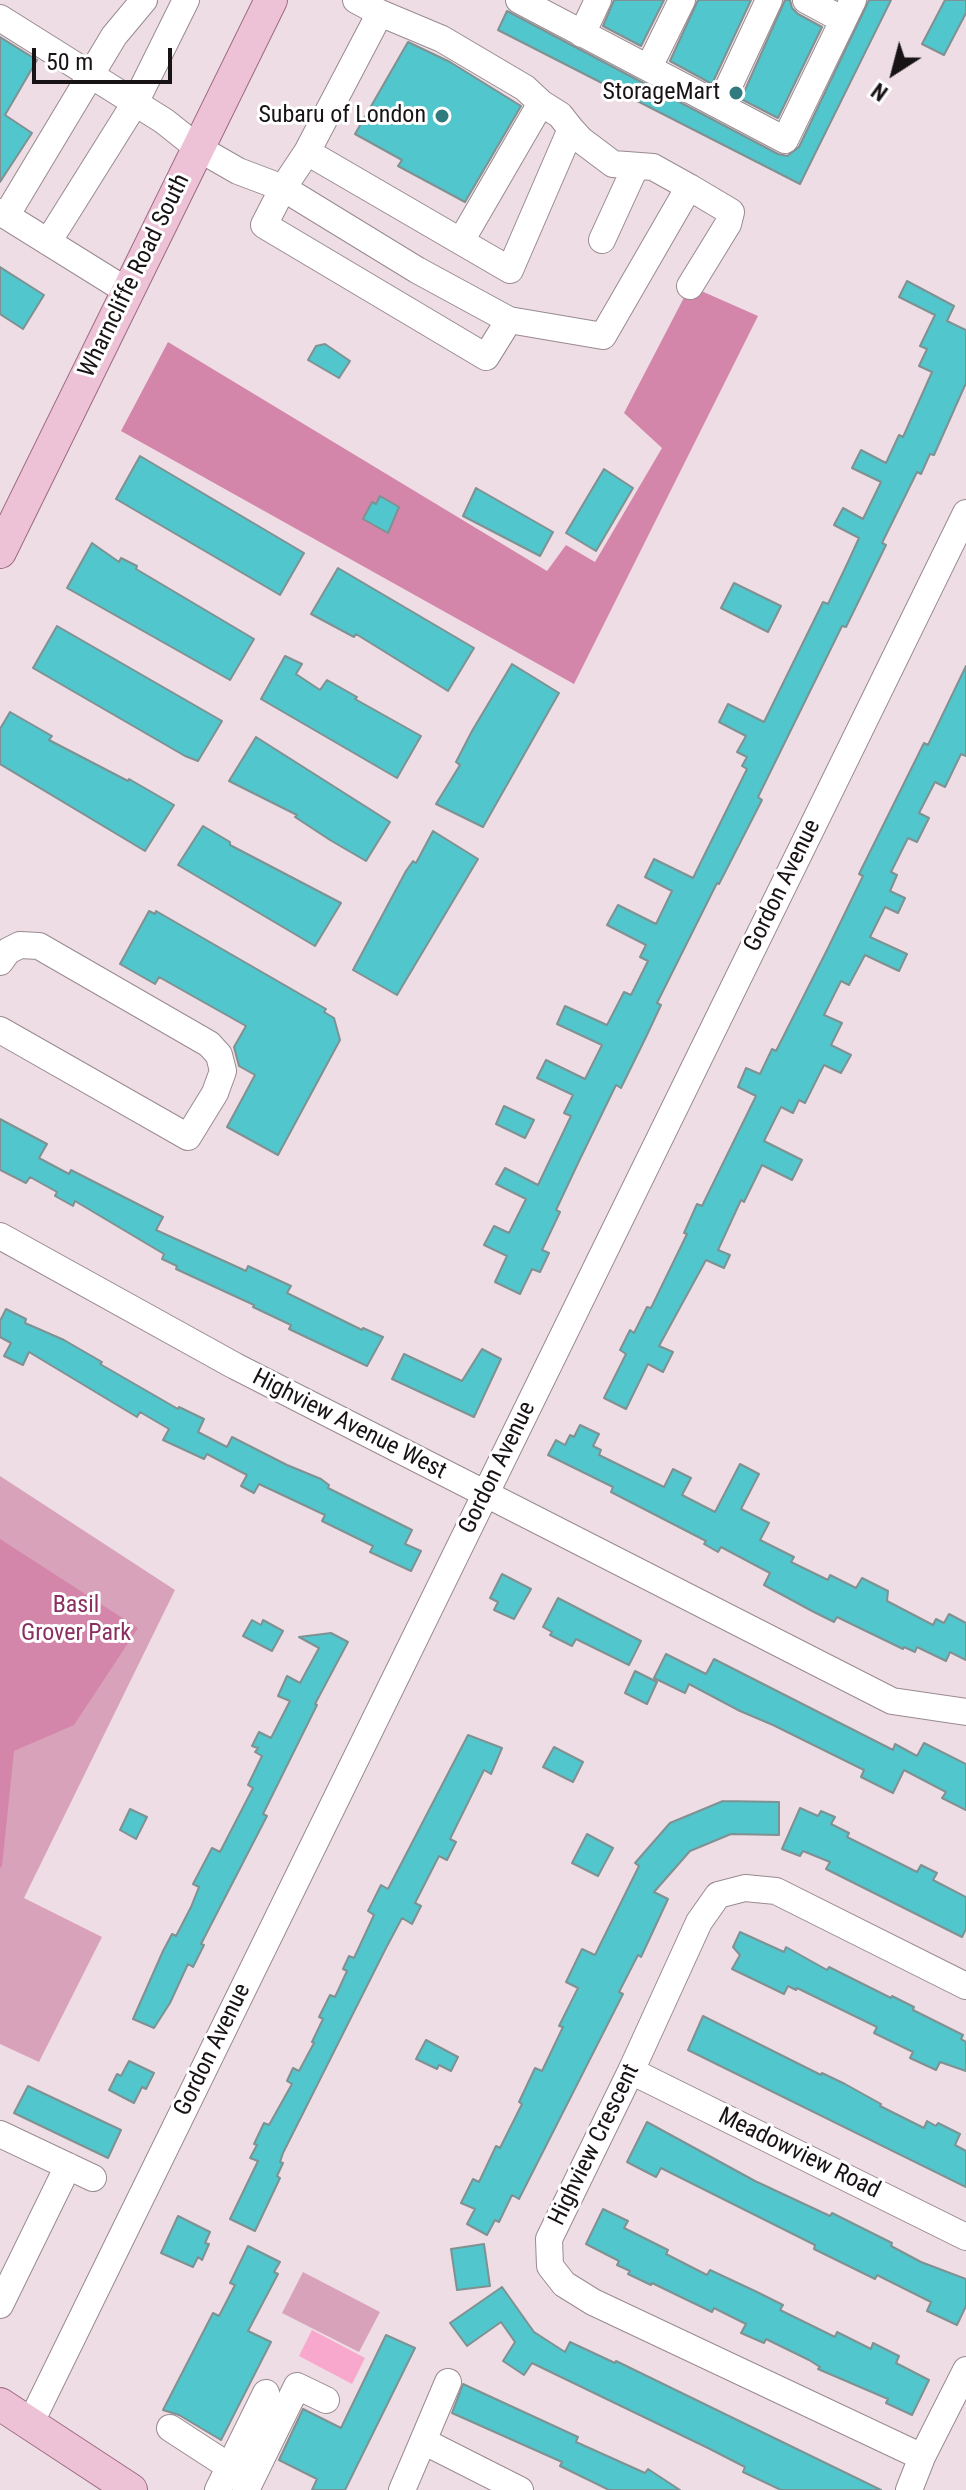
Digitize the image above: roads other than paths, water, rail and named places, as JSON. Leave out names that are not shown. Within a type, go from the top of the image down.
[{"type":"main road","name":"Wharncliffe Road South","points":[[0,552],[271,0]]},
{"type":"main road","points":[[0,2404],[131,2490]]},
{"type":"street","points":[[127,291],[3,214],[114,36],[144,0]]},
{"type":"street","points":[[48,242],[135,103],[186,0]]},
{"type":"street","points":[[356,0],[442,39],[525,88],[560,115],[581,140],[613,164],[653,167],[731,212],[728,224],[690,286]]},
{"type":"street","points":[[520,0],[785,140],[848,10],[806,0]]},
{"type":"street","points":[[582,34],[598,0]]},
{"type":"street","points":[[649,67],[682,0]]},
{"type":"street","points":[[720,105],[769,0]]},
{"type":"street","points":[[372,6],[307,152],[283,188],[264,225],[486,357],[509,320]]},
{"type":"street","points":[[0,18],[135,103],[198,148],[238,171],[283,188],[417,270],[509,320],[603,336],[689,187]]},
{"type":"street","points":[[461,241],[541,103]]},
{"type":"street","points":[[307,152],[510,270],[571,129]]},
{"type":"street","points":[[602,240],[635,168]]},
{"type":"street","name":"Gordon Avenue","points":[[30,2424],[966,513]]},
{"type":"street","points":[[0,962],[8,951],[20,945],[39,946],[209,1044],[219,1055],[223,1071],[215,1093],[188,1137],[0,1030]]},
{"type":"street","name":"Highview Avenue West","points":[[0,1236],[235,1366],[892,1701],[966,1712]]},
{"type":"street","name":"Highview Crescent","points":[[922,2457],[593,2302],[564,2284],[550,2266],[549,2239],[699,1922],[718,1895],[745,1888],[776,1891],[966,1986]]},
{"type":"street","name":"Meadowview Road","points":[[631,2071],[966,2237]]},
{"type":"street","points":[[0,2134],[93,2178]]},
{"type":"street","points":[[0,2305],[68,2166]]},
{"type":"street","points":[[909,2490],[922,2457],[966,2370]]},
{"type":"street","points":[[402,2490],[448,2382]]},
{"type":"street","points":[[244,2483],[297,2386],[326,2400]]},
{"type":"street","points":[[244,2483],[266,2393]]},
{"type":"street","points":[[170,2428],[244,2483]]},
{"type":"street","points":[[423,2441],[520,2490]]},
{"type":"place","name":"StorageMart","points":[[736,93]]},
{"type":"place","name":"Subaru of London","points":[[442,116]]},
{"type":"park label","name":"Basil Grover Park","points":[[76,1620]]}]
